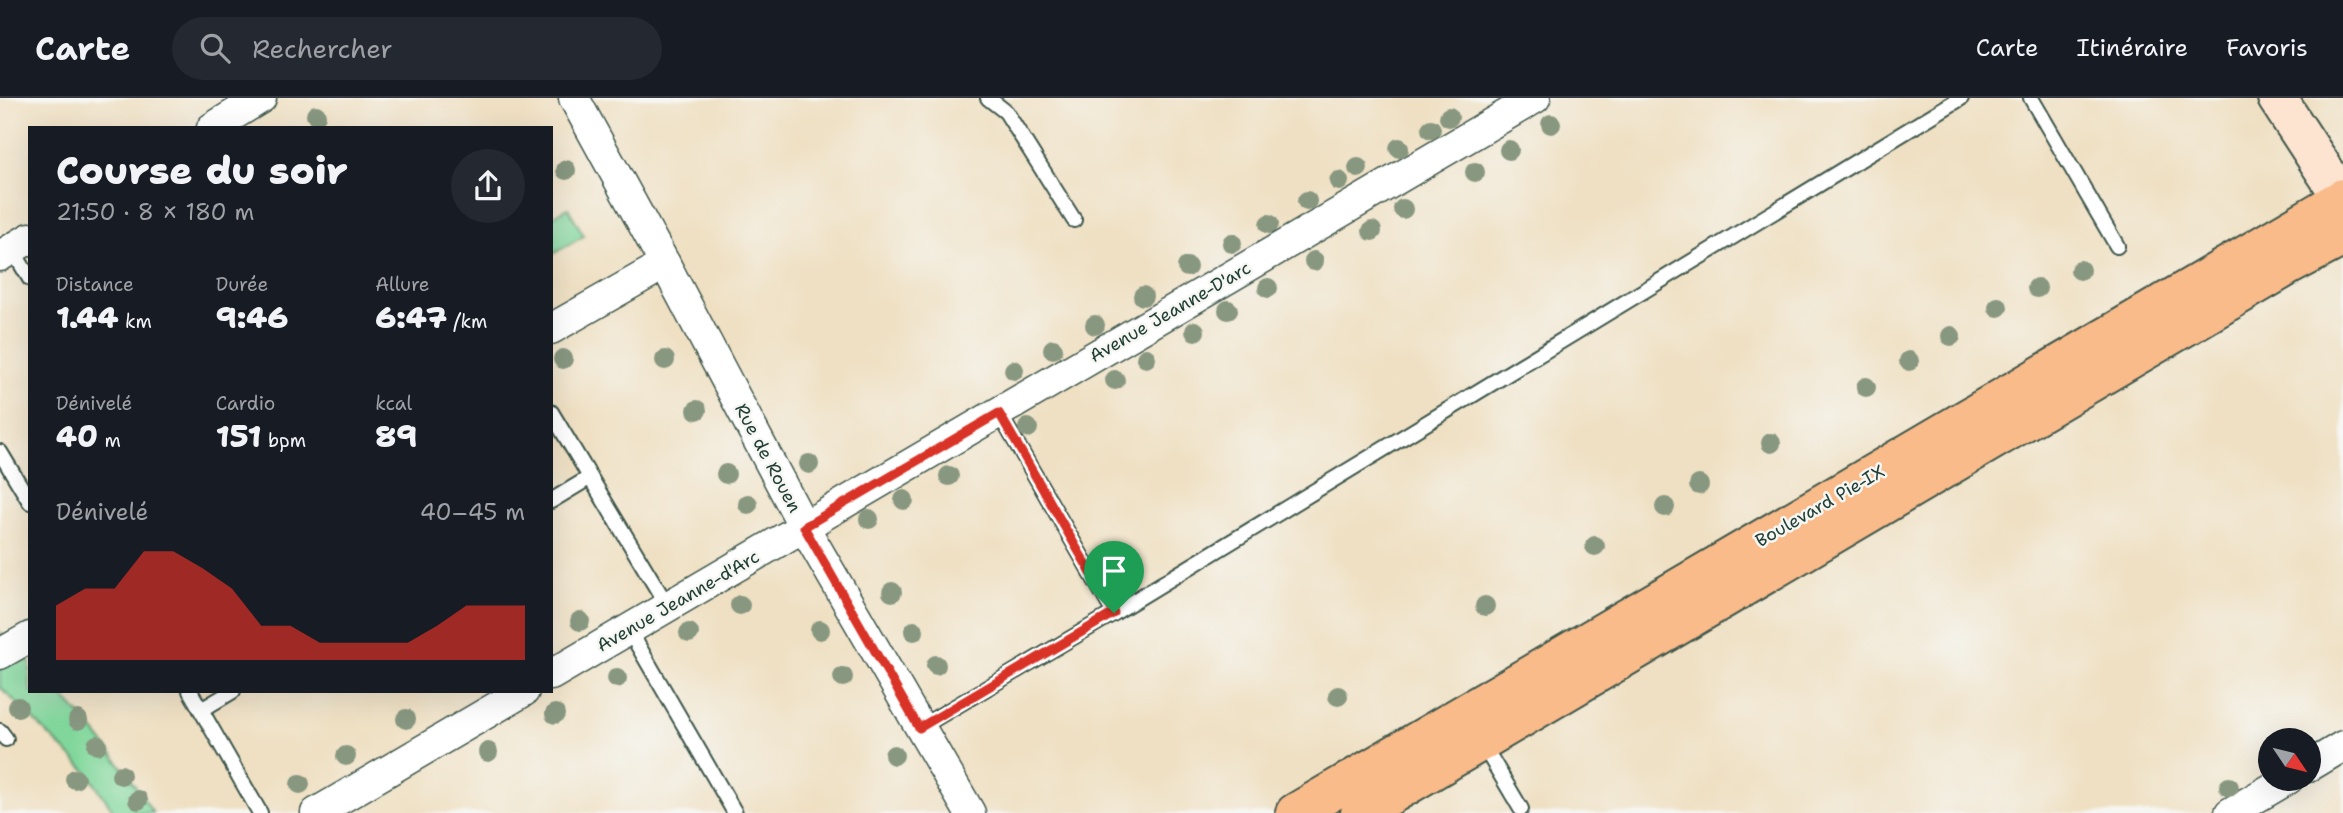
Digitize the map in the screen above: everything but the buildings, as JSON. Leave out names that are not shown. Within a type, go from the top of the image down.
[{"type":"main road","name":"Boulevard Pie-IX","points":[[1295,813],[2342,199]]},
{"type":"main road","name":"Boulevard Pie-IX","points":[[1360,813],[2290,265],[2341,246]]},
{"type":"street","points":[[215,126],[261,98]]},
{"type":"street","name":"Rue de Rouen","points":[[574,98],[804,527],[970,813]]},
{"type":"street","name":"Avenue Jeanne-D'arc","points":[[804,527],[1535,98]]},
{"type":"street","points":[[2277,98],[2342,199],[2341,246]]},
{"type":"street","points":[[553,328],[665,264]]},
{"type":"street","name":"Avenue Jeanne-d'Arc","points":[[553,674],[804,527]]},
{"type":"street","points":[[0,654],[28,637]]},
{"type":"street","points":[[316,813],[521,693]]},
{"type":"street","points":[[2321,759],[2343,746]]},
{"type":"street","points":[[2230,813],[2268,791]]},
{"type":"lane","points":[[988,98],[1006,112],[1074,220]]},
{"type":"lane","points":[[919,728],[1114,613],[1961,98]]},
{"type":"lane","points":[[2031,98],[2116,246]]},
{"type":"lane","points":[[14,248],[28,275]]},
{"type":"lane","points":[[999,413],[1114,613]]},
{"type":"lane","points":[[553,415],[668,607]]},
{"type":"lane","points":[[0,452],[28,499]]},
{"type":"lane","points":[[553,500],[589,478]]},
{"type":"lane","points":[[629,630],[735,813]]},
{"type":"lane","points":[[191,693],[260,813]]},
{"type":"lane","points":[[201,710],[230,693]]},
{"type":"lane","points":[[1481,742],[1521,809]]},
{"type":"green space","points":[[568,208],[584,236],[553,254],[553,217]]},
{"type":"green space","points":[[0,632],[28,660],[28,693],[60,693],[109,749],[153,813],[115,813],[86,771],[0,687]]},
{"type":"route","points":[[999,413],[1114,613],[919,728],[804,527],[999,413]]}]
